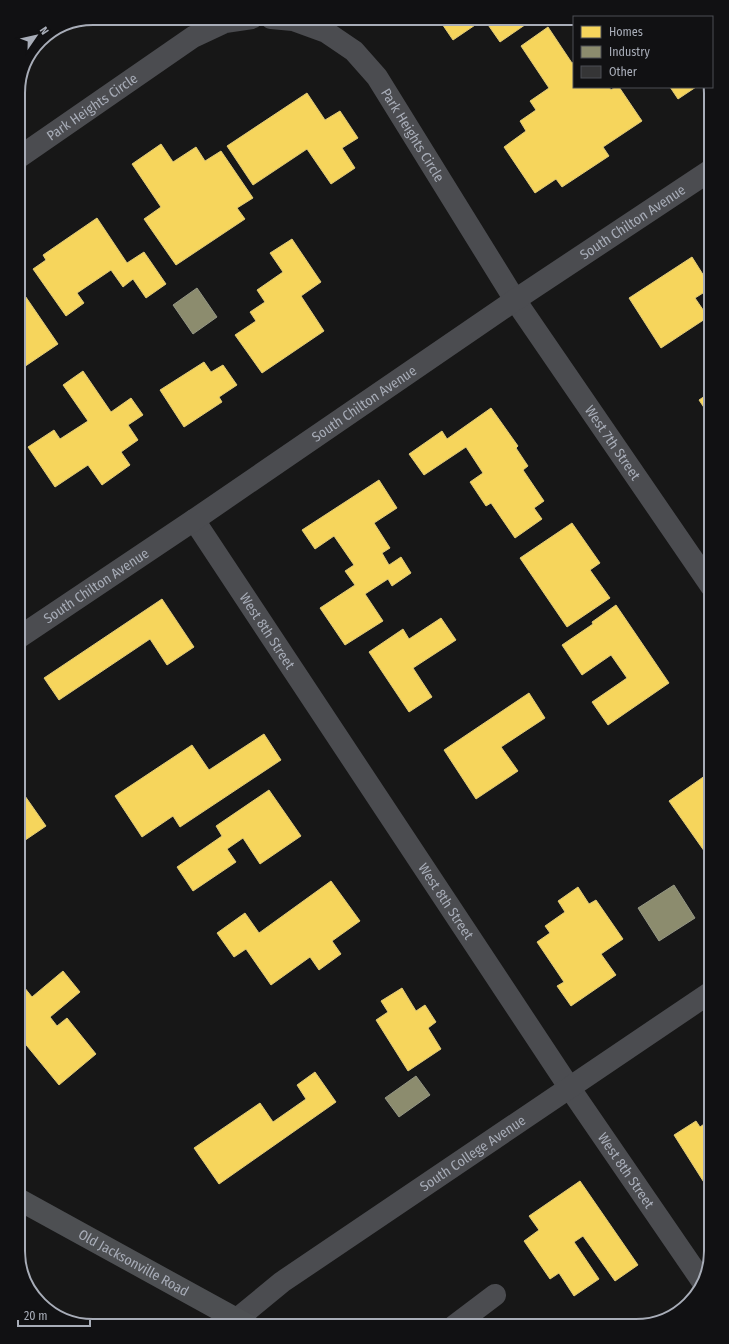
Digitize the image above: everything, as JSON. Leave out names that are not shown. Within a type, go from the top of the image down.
[{"type":"main road","name":"Old Jacksonville Road","points":[[25,1203],[229,1319]]},
{"type":"street","name":"Park Heights Circle","points":[[25,153],[193,37],[219,25]]},
{"type":"street","name":"Park Heights Circle","points":[[307,25],[326,32],[354,51],[376,77],[515,300]]},
{"type":"street","name":"South Chilton Avenue","points":[[25,633],[194,520],[515,300],[704,175]]},
{"type":"street","name":"West 7th Street","points":[[515,300],[704,576]]},
{"type":"street","name":"West 8th Street","points":[[194,520],[570,1087],[699,1276]]},
{"type":"street","name":"South College Avenue","points":[[243,1319],[282,1282],[704,997]]},
{"type":"street","points":[[463,1319],[495,1295]]},
{"type":"building: Homes","points":[[443,25],[475,25],[453,40]]},
{"type":"building: Homes","points":[[488,25],[525,25],[500,42]]},
{"type":"building: Homes","points":[[548,27],[573,62],[573,88],[610,88],[611,90],[614,88],[620,88],[642,121],[603,147],[609,156],[562,187],[556,179],[535,193],[504,147],[526,131],[520,121],[536,110],[530,101],[549,88],[521,46]]},
{"type":"building: Homes","points":[[671,88],[694,88],[678,99]]},
{"type":"building: Homes","points":[[307,93],[325,120],[340,111],[358,138],[342,148],[355,168],[331,184],[307,149],[253,185],[227,146]]},
{"type":"building: Homes","points":[[161,144],[173,162],[196,147],[205,161],[221,151],[253,198],[237,208],[245,219],[176,265],[144,219],[161,207],[132,164]]},
{"type":"building: Homes","points":[[97,218],[127,263],[144,252],[166,284],[146,298],[133,279],[123,287],[111,270],[77,293],[84,303],[66,316],[33,269],[46,260],[43,255]]},
{"type":"building: Homes","points":[[292,239],[321,282],[301,296],[324,331],[262,373],[235,335],[256,321],[250,312],[265,302],[257,290],[283,272],[270,253]]},
{"type":"building: Homes","points":[[692,257],[704,276],[704,292],[695,298],[704,311],[704,320],[661,348],[629,298]]},
{"type":"building: Homes","points":[[25,296],[58,344],[25,366]]},
{"type":"building: Homes","points":[[204,362],[211,372],[223,365],[237,385],[219,397],[222,402],[184,427],[160,390]]},
{"type":"building: Homes","points":[[83,371],[111,412],[131,398],[143,415],[128,425],[138,440],[121,452],[130,465],[102,485],[88,465],[55,487],[28,447],[54,430],[60,439],[88,421],[63,385]]},
{"type":"building: Homes","points":[[704,397],[704,408],[699,400]]},
{"type":"building: Homes","points":[[491,408],[518,446],[516,448],[528,466],[523,470],[544,501],[534,508],[542,519],[515,538],[491,503],[486,506],[470,482],[483,473],[466,447],[424,475],[409,454],[442,431],[447,439]]},
{"type":"building: Homes","points":[[379,480],[397,508],[374,523],[390,548],[382,553],[389,565],[401,557],[411,573],[392,586],[388,579],[365,594],[383,621],[345,645],[320,608],[355,585],[345,571],[354,565],[334,536],[315,549],[302,530]]},
{"type":"building: Homes","points":[[572,523],[600,563],[590,570],[610,598],[567,627],[520,558]]},
{"type":"building: Homes","points":[[162,599],[194,647],[167,665],[150,639],[59,700],[44,678]]},
{"type":"building: Homes","points":[[616,605],[669,683],[608,725],[592,702],[627,678],[611,655],[582,675],[562,645],[593,624],[592,622]]},
{"type":"building: Homes","points":[[441,618],[456,640],[413,668],[432,697],[409,712],[369,652],[403,629],[409,639]]},
{"type":"building: Homes","points":[[529,693],[545,718],[501,747],[518,771],[476,799],[444,750]]},
{"type":"building: Homes","points":[[264,734],[281,760],[180,827],[173,816],[142,837],[115,796],[192,745],[209,770]]},
{"type":"building: Homes","points":[[704,776],[704,851],[669,801]]},
{"type":"building: Homes","points":[[269,790],[301,836],[260,864],[243,838],[227,849],[236,862],[193,891],[177,867],[222,836],[216,826]]},
{"type":"building: Homes","points":[[25,796],[46,826],[25,840]]},
{"type":"building: Homes","points":[[331,881],[360,921],[332,941],[341,954],[319,970],[310,957],[271,985],[246,949],[234,957],[217,933],[245,913],[259,933]]},
{"type":"building: Homes","points":[[578,887],[589,904],[596,900],[623,939],[601,954],[616,975],[571,1006],[557,986],[564,982],[537,942],[550,933],[545,926],[565,912],[558,901]]},
{"type":"building: Homes","points":[[63,971],[80,992],[50,1017],[57,1026],[67,1018],[96,1054],[59,1085],[25,1044],[25,988],[32,997]]},
{"type":"building: Homes","points":[[402,988],[416,1011],[425,1005],[436,1022],[428,1028],[441,1049],[408,1071],[376,1020],[388,1012],[381,1001]]},
{"type":"building: Homes","points":[[315,1072],[336,1102],[219,1184],[194,1148],[260,1103],[273,1122],[306,1099],[297,1085]]},
{"type":"building: Homes","points":[[696,1121],[700,1127],[704,1124],[704,1182],[674,1135]]},
{"type":"building: Homes","points":[[580,1181],[638,1265],[615,1281],[583,1236],[574,1242],[599,1279],[574,1296],[559,1273],[550,1279],[524,1241],[539,1230],[529,1216]]},
{"type":"building: Industry","points":[[197,288],[217,317],[193,334],[173,305]]},
{"type":"building: Industry","points":[[674,885],[695,918],[659,941],[638,908]]},
{"type":"building: Industry","points":[[416,1076],[430,1095],[399,1117],[385,1098]]}]
